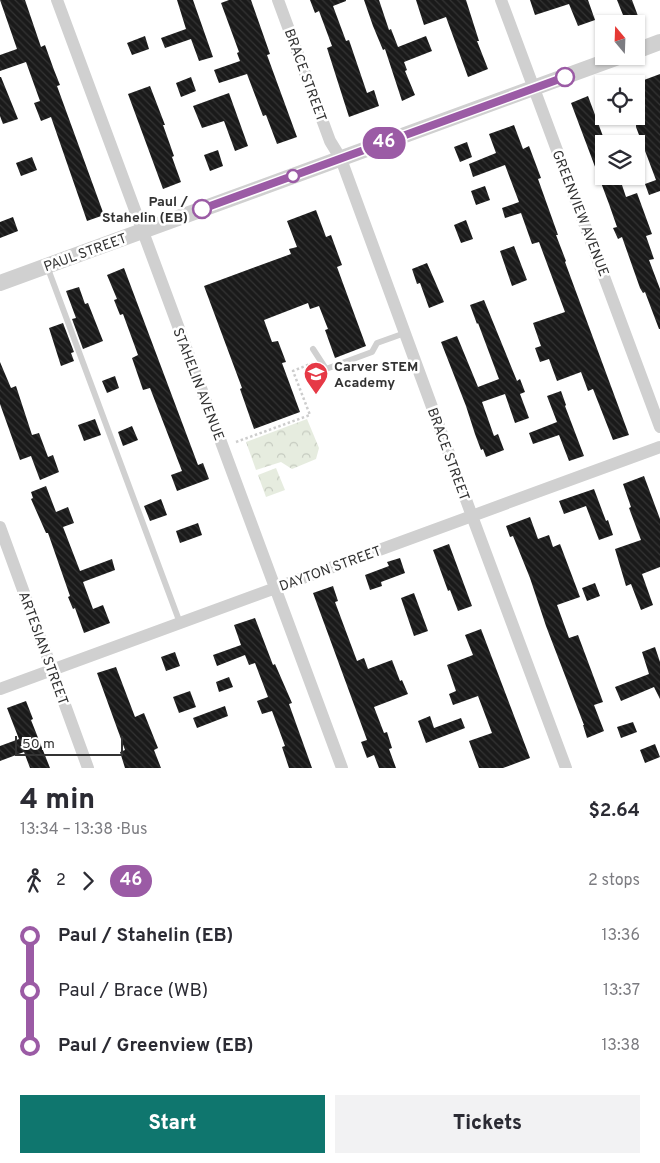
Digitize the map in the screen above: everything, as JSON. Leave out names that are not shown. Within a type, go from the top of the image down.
[{"type":"street","name":"STAHELIN AVENUE","points":[[57,0],[342,768]]},
{"type":"street","name":"BRACE STREET","points":[[278,0],[330,141],[341,159],[566,768]]},
{"type":"street","name":"GREENVIEW AVENUE","points":[[501,0],[660,427]]},
{"type":"street","points":[[645,48],[660,42]]},
{"type":"street","name":"PAUL STREET","points":[[0,283],[597,65]]},
{"type":"street","name":"DAYTON STREET","points":[[0,689],[660,447]]},
{"type":"street","name":"ARTESIAN STREET","points":[[0,527],[88,768]]},
{"type":"lane","points":[[46,266],[180,623]]},
{"type":"lane","points":[[313,349],[326,370],[372,352],[377,343],[405,333]]},
{"type":"path","points":[[223,447],[310,415],[294,371],[320,360]]},
{"type":"green space","points":[[307,419],[319,448],[316,459],[292,469],[281,462],[256,470],[246,442]]},
{"type":"green space","points":[[276,468],[285,490],[266,497],[258,475]]},
{"type":"building","points":[[0,0],[25,0],[41,47],[45,45],[60,85],[57,86],[104,215],[87,221],[51,117],[41,121],[34,103],[40,101],[26,62],[0,71],[0,55],[17,49]]},
{"type":"building","points":[[177,0],[193,0],[213,57],[199,61],[191,39],[165,48],[161,38],[186,29]]},
{"type":"building","points":[[229,0],[251,0],[270,54],[267,55],[297,137],[277,144],[266,115],[263,116],[247,74],[219,83],[214,70],[240,61],[237,53],[239,52],[221,3]]},
{"type":"building","points":[[310,0],[346,0],[333,6],[346,41],[349,40],[367,93],[374,90],[379,106],[349,117],[327,48],[332,46],[319,11],[315,13]]},
{"type":"building","points":[[364,0],[379,0],[389,30],[391,29],[398,47],[426,36],[432,51],[404,62],[407,70],[405,71],[415,95],[402,101],[385,49],[383,50]]},
{"type":"building","points":[[416,0],[466,0],[479,41],[477,41],[488,69],[468,77],[446,17],[424,25]]},
{"type":"building","points":[[530,0],[588,0],[595,20],[578,26],[569,4],[535,15]]},
{"type":"building","points":[[617,0],[632,0],[638,15],[623,15]]},
{"type":"building","points":[[145,36],[149,49],[132,55],[127,43]]},
{"type":"building","points":[[660,74],[660,191],[649,195],[645,184],[656,180],[645,151],[645,135],[639,135],[636,127],[636,125],[645,125],[645,80]]},
{"type":"building","points":[[0,77],[18,119],[3,124],[0,116]]},
{"type":"building","points":[[191,77],[196,91],[181,97],[176,83]]},
{"type":"building","points":[[150,86],[165,125],[163,125],[181,182],[163,189],[128,94]]},
{"type":"building","points":[[229,93],[248,146],[235,151],[224,121],[202,128],[193,106]]},
{"type":"building","points":[[588,96],[595,115],[595,125],[599,125],[603,135],[595,135],[595,167],[571,103]]},
{"type":"building","points":[[514,125],[523,149],[529,146],[541,178],[538,179],[558,235],[556,235],[565,262],[629,435],[613,440],[593,389],[588,391],[581,372],[557,381],[549,359],[540,362],[535,348],[541,346],[533,323],[565,312],[539,242],[532,244],[521,213],[505,218],[502,208],[519,202],[505,165],[473,177],[469,164],[496,153],[489,134]]},
{"type":"building","points":[[467,142],[472,157],[460,162],[454,147]]},
{"type":"building","points":[[218,150],[223,166],[210,171],[204,155]]},
{"type":"building","points":[[32,157],[37,170],[21,176],[16,163]]},
{"type":"building","points":[[602,185],[622,185],[626,197],[637,193],[652,234],[646,236],[654,259],[649,260],[660,289],[660,329],[645,292],[643,293],[640,288],[622,237],[618,239],[613,228],[617,227]]},
{"type":"building","points":[[485,186],[490,200],[476,205],[471,191]]},
{"type":"building","points":[[316,210],[326,237],[331,235],[342,265],[337,267],[366,346],[335,358],[325,330],[328,329],[319,306],[310,309],[308,303],[264,320],[272,342],[278,341],[286,362],[282,363],[300,412],[254,429],[240,389],[242,388],[204,286],[291,254],[289,249],[297,247],[287,221]]},
{"type":"building","points":[[13,217],[18,231],[0,238],[0,222]]},
{"type":"building","points":[[466,220],[473,239],[461,243],[454,225]]},
{"type":"building","points":[[514,246],[527,280],[512,286],[500,251]]},
{"type":"building","points":[[427,263],[444,302],[429,308],[420,283],[417,284],[412,269]]},
{"type":"building","points":[[124,268],[198,465],[203,463],[209,479],[177,491],[171,475],[182,471],[150,388],[143,390],[132,358],[138,355],[123,314],[120,315],[114,300],[117,299],[107,275]]},
{"type":"building","points":[[79,287],[85,304],[88,303],[103,341],[83,349],[72,319],[76,318],[66,291]]},
{"type":"building","points":[[484,300],[517,381],[520,379],[525,392],[520,394],[529,418],[515,423],[505,394],[482,402],[494,436],[498,434],[504,450],[486,457],[483,449],[481,450],[441,342],[457,336],[478,387],[499,379],[470,305]]},
{"type":"building","points":[[63,323],[74,352],[71,353],[74,361],[61,366],[49,328]]},
{"type":"building","points":[[0,362],[11,388],[16,386],[32,435],[39,433],[48,457],[53,455],[59,472],[40,480],[31,456],[20,460],[0,404]]},
{"type":"building","points":[[115,376],[119,388],[107,393],[102,381]]},
{"type":"building","points":[[561,391],[584,456],[569,461],[559,435],[533,444],[529,433],[557,422],[547,396]]},
{"type":"building","points":[[95,419],[101,435],[84,441],[78,425]]},
{"type":"building","points":[[132,426],[138,440],[123,446],[118,432]]},
{"type":"building","points":[[644,476],[660,519],[660,567],[642,574],[653,605],[641,610],[631,584],[626,586],[615,549],[641,540],[629,508],[631,507],[623,484]]},
{"type":"building","points":[[46,486],[56,512],[68,507],[74,523],[63,527],[80,571],[112,559],[115,570],[83,582],[93,609],[103,605],[110,623],[84,633],[75,608],[73,609],[68,597],[70,596],[48,533],[46,533],[31,499],[33,498],[31,492]]},
{"type":"building","points":[[594,489],[613,535],[599,540],[586,506],[564,514],[559,501]]},
{"type":"building","points":[[161,499],[167,515],[150,521],[144,506]]},
{"type":"building","points":[[530,517],[538,539],[549,535],[553,547],[560,544],[580,597],[557,605],[569,638],[578,635],[603,702],[594,705],[604,731],[587,738],[584,725],[546,626],[530,578],[513,536],[510,537],[506,526]]},
{"type":"building","points":[[198,523],[202,535],[180,543],[176,531]]},
{"type":"building","points":[[449,544],[472,606],[458,611],[450,590],[448,591],[433,550]]},
{"type":"building","points":[[400,558],[405,573],[381,582],[382,586],[370,590],[365,575],[389,566],[387,562]]},
{"type":"building","points":[[595,583],[600,596],[587,601],[582,588]]},
{"type":"building","points":[[333,586],[338,601],[335,602],[357,661],[364,658],[368,669],[392,660],[400,681],[402,680],[408,694],[374,707],[384,733],[387,732],[392,748],[389,749],[396,768],[379,768],[374,755],[367,758],[361,742],[367,740],[313,593]]},
{"type":"building","points":[[414,593],[428,631],[414,636],[401,598]]},
{"type":"building","points":[[255,618],[273,665],[275,664],[292,703],[289,704],[312,768],[289,768],[282,747],[285,746],[272,711],[262,714],[257,701],[268,697],[255,663],[249,665],[245,655],[217,666],[213,655],[241,645],[234,625]]},
{"type":"building","points":[[481,629],[530,758],[503,768],[479,768],[469,741],[492,733],[478,696],[453,705],[449,694],[456,691],[447,665],[473,655],[465,635]]},
{"type":"building","points":[[655,647],[660,662],[660,699],[654,687],[621,701],[615,687],[649,674],[642,652]]},
{"type":"building","points":[[175,652],[180,666],[166,671],[161,657]]},
{"type":"building","points":[[116,667],[135,717],[144,713],[158,748],[154,750],[161,768],[125,768],[120,752],[125,750],[97,673]]},
{"type":"building","points":[[229,677],[233,687],[219,692],[216,682]]},
{"type":"building","points":[[190,691],[196,707],[179,713],[173,697]]},
{"type":"building","points":[[26,701],[33,719],[31,720],[50,768],[30,768],[24,752],[0,761],[0,746],[19,739],[7,708]]},
{"type":"building","points":[[225,706],[228,716],[197,728],[193,718]]},
{"type":"building","points":[[430,716],[434,728],[461,718],[465,728],[426,743],[418,721]]},
{"type":"building","points":[[633,722],[637,732],[621,738],[617,727]]},
{"type":"building","points":[[655,744],[660,757],[645,763],[640,750]]},
{"type":"bus line","name":"46","points":[[202,209],[565,77]]},
{"type":"place","name":"Paul / Stahelin (EB)","points":[[202,209]]},
{"type":"place","name":"Carver STEM Academy","points":[[316,395]]}]
